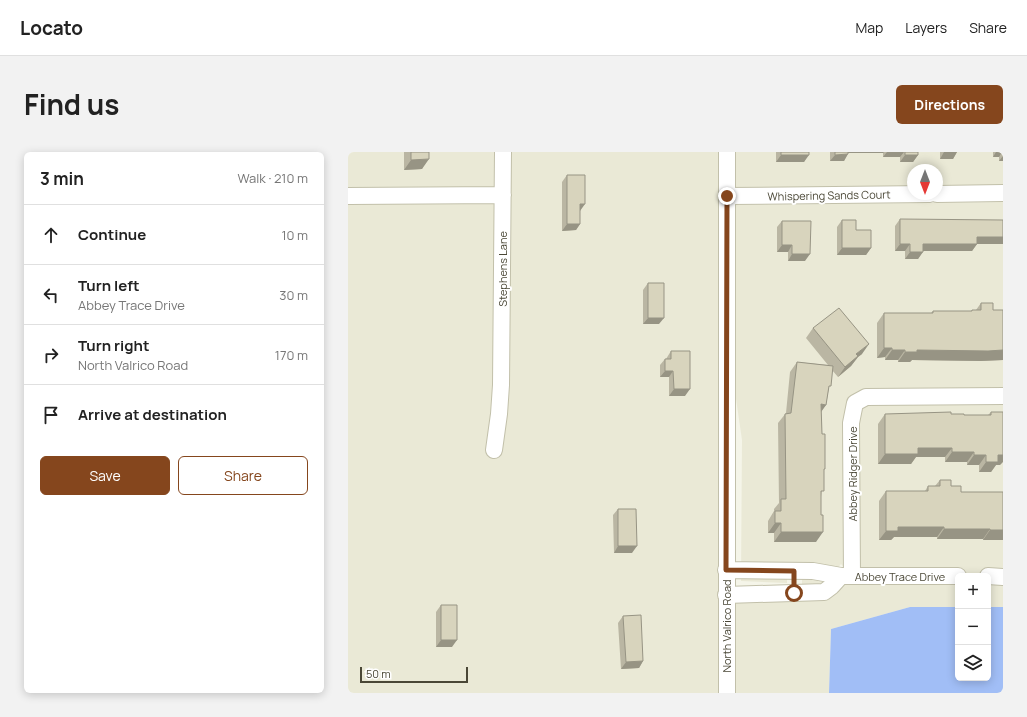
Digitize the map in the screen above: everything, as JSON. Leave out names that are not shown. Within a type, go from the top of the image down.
[{"type":"street","name":"Stephens Lane","points":[[494,450],[501,385],[503,152]]},
{"type":"street","name":"North Valrico Road","points":[[727,152],[727,693]]},
{"type":"street","points":[[943,194],[1003,193]]},
{"type":"street","points":[[348,196],[502,194]]},
{"type":"street","name":"Whispering Sands Court","points":[[727,196],[907,194]]},
{"type":"street","name":"Abbey Ridger Drive","points":[[847,576],[851,423],[855,403],[866,396],[1003,396]]},
{"type":"street","name":"Abbey Trace Drive","points":[[726,570],[813,571],[847,576],[955,576]]},
{"type":"street","points":[[794,571],[794,593]]},
{"type":"street","name":"Abbey Trace Drive","points":[[726,595],[824,592],[847,576]]},
{"type":"street","points":[[991,576],[1003,577]]},
{"type":"shaded area","points":[[348,152],[495,152],[508,393],[510,152],[720,152],[719,693],[348,693]]},
{"type":"shaded area","points":[[735,152],[1003,152],[1003,185],[943,186],[943,164],[907,164],[907,186],[735,188]]},
{"type":"shaded area","points":[[1003,202],[1003,607],[991,607],[991,573],[955,573],[955,607],[910,607],[831,629],[829,693],[734,693],[734,603],[825,600],[836,593],[852,576],[841,564],[828,580],[822,583],[802,584],[802,562],[787,563],[787,583],[741,581],[742,440],[734,385],[735,205]]},
{"type":"water","points":[[910,607],[955,607],[955,681],[991,681],[991,607],[1003,607],[1003,693],[829,693],[831,629]]},
{"type":"building","points":[[411,152],[429,152],[429,159],[411,160]]},
{"type":"building","points":[[781,152],[809,152],[809,155],[781,155]]},
{"type":"building","points":[[835,152],[848,152],[848,154],[835,155]]},
{"type":"building","points":[[905,152],[918,152],[918,155],[905,155]]},
{"type":"building","points":[[567,175],[585,175],[585,204],[580,204],[580,224],[567,224]]},
{"type":"building","points":[[900,219],[1003,220],[1003,237],[977,237],[977,244],[923,244],[923,252],[910,252],[910,244],[900,244]]},
{"type":"building","points":[[842,220],[856,220],[856,230],[871,230],[871,248],[842,248]]},
{"type":"building","points":[[782,221],[811,221],[810,254],[792,254],[792,245],[782,245]]},
{"type":"building","points":[[648,283],[664,283],[664,318],[648,318]]},
{"type":"building","points":[[981,303],[993,303],[993,310],[1003,310],[1003,350],[917,350],[917,352],[905,352],[905,350],[892,350],[892,348],[884,348],[884,313],[972,311],[981,310]]},
{"type":"building","points":[[839,308],[869,344],[856,354],[858,356],[845,367],[813,328]]},
{"type":"building","points":[[671,351],[690,351],[690,389],[674,389],[673,371],[665,371],[665,359],[671,359]]},
{"type":"building","points":[[797,362],[833,366],[831,386],[829,386],[826,405],[821,404],[822,434],[825,434],[824,491],[821,491],[823,532],[781,532],[781,523],[775,523],[775,511],[781,511],[781,499],[786,499],[785,414],[791,413]]},
{"type":"building","points":[[951,412],[951,414],[964,415],[991,415],[991,412],[1003,412],[1003,455],[998,455],[998,462],[986,462],[986,455],[974,455],[974,452],[952,452],[952,448],[918,448],[918,454],[885,454],[885,414]]},
{"type":"building","points":[[940,480],[951,480],[951,486],[961,486],[961,492],[1003,492],[1003,530],[944,529],[944,527],[898,527],[898,531],[886,531],[886,491],[928,491],[928,486],[940,486]]},
{"type":"building","points":[[618,509],[636,509],[637,546],[618,546]]},
{"type":"building","points":[[441,605],[457,605],[457,640],[441,640]]},
{"type":"building","points":[[641,615],[643,661],[626,662],[623,616]]},
{"type":"route","points":[[727,196],[726,570],[794,571],[794,593]]}]
